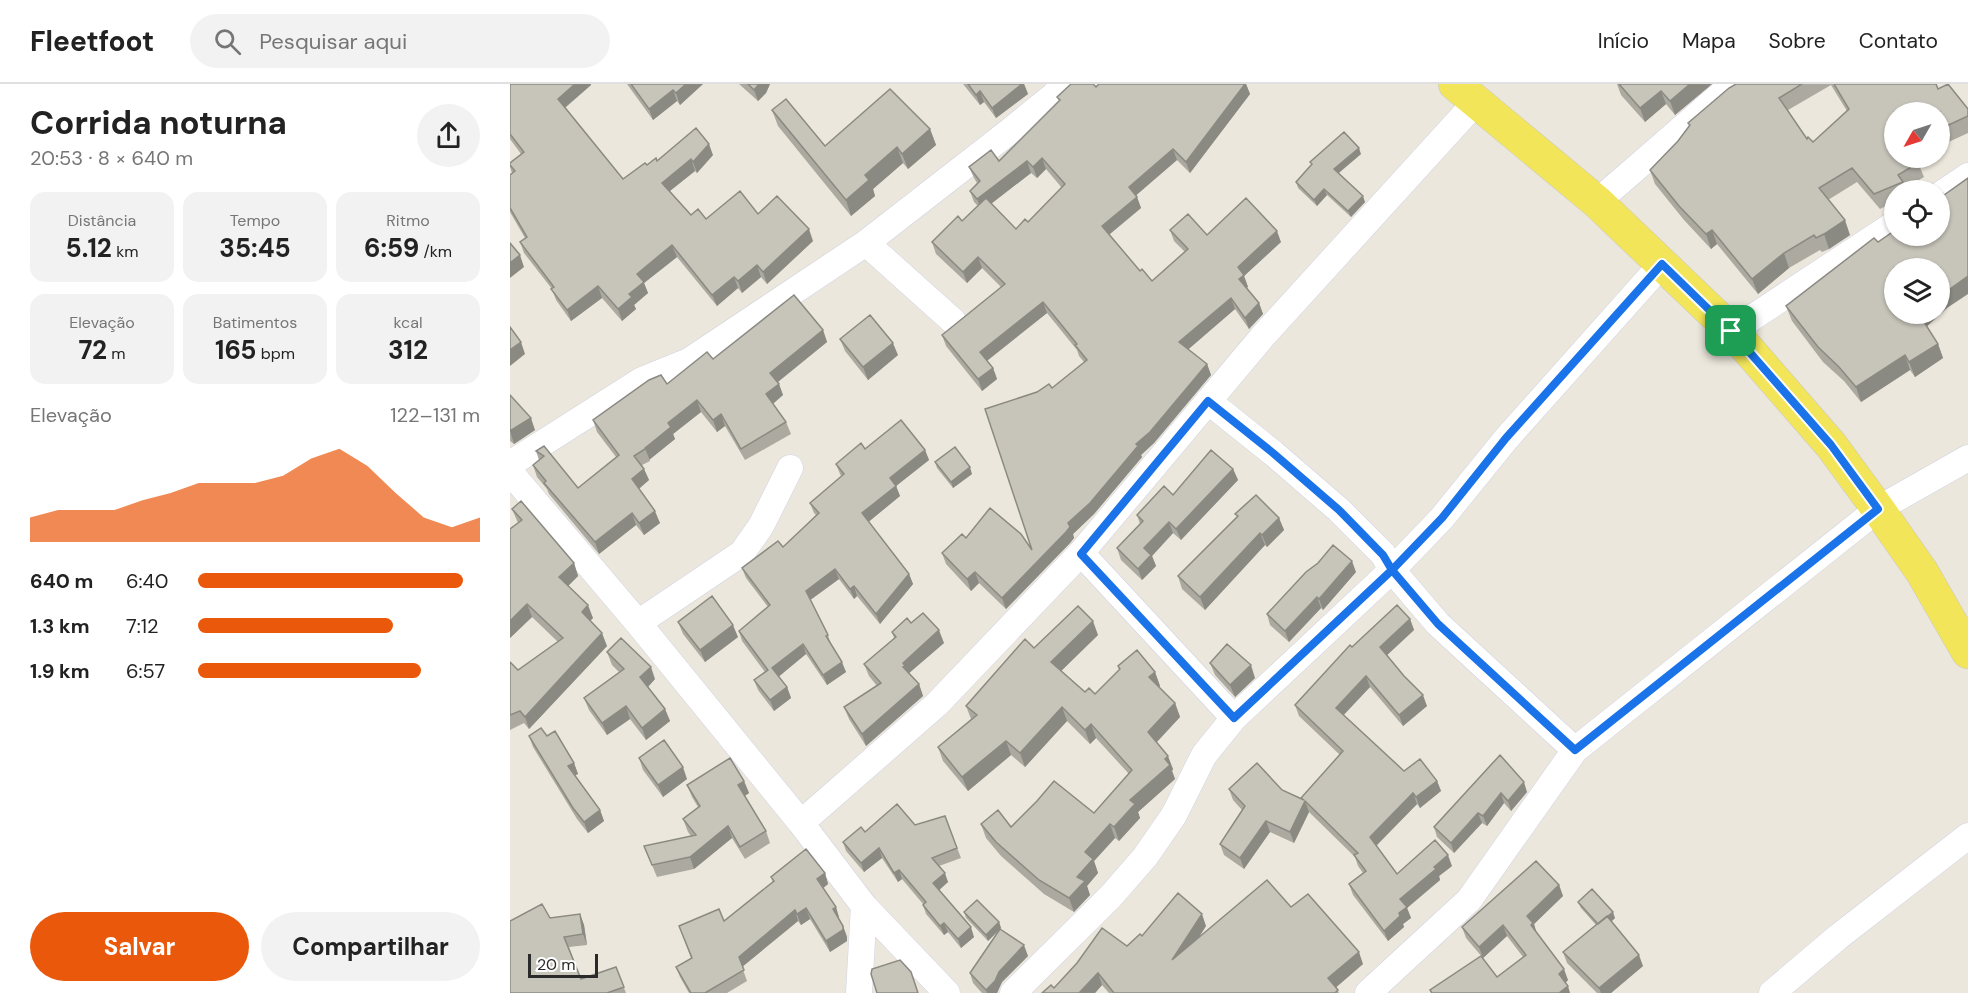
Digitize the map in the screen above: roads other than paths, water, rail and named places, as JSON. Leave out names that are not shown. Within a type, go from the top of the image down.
[{"type":"main road","points":[[1465,93],[1597,202],[1731,331],[1831,445],[1922,572],[1968,652]]},
{"type":"street","points":[[510,464],[642,380],[689,361],[866,243],[1010,131],[1065,84]]},
{"type":"street","points":[[1597,202],[1733,84]]},
{"type":"street","points":[[801,823],[937,704],[1081,554],[1465,93]]},
{"type":"street","points":[[1950,188],[1968,176]]},
{"type":"street","points":[[1731,331],[1884,231]]},
{"type":"street","points":[[866,243],[953,321]]},
{"type":"street","points":[[1013,993],[1111,896],[1145,857],[1174,815],[1204,755],[1234,718],[1392,570],[1442,518],[1506,438],[1662,264]]},
{"type":"street","points":[[1208,401],[1339,510],[1383,555],[1392,570],[1438,624],[1575,750]]},
{"type":"street","points":[[1368,993],[1469,900],[1575,750],[1878,509],[1968,458]]},
{"type":"street","points":[[638,623],[742,554],[762,526],[790,468]]},
{"type":"street","points":[[510,472],[638,623],[801,823],[864,906],[947,993]]},
{"type":"street","points":[[1081,554],[1234,718]]},
{"type":"street","points":[[1772,993],[1838,937],[1968,836]]},
{"type":"street","points":[[859,993],[864,906]]}]
